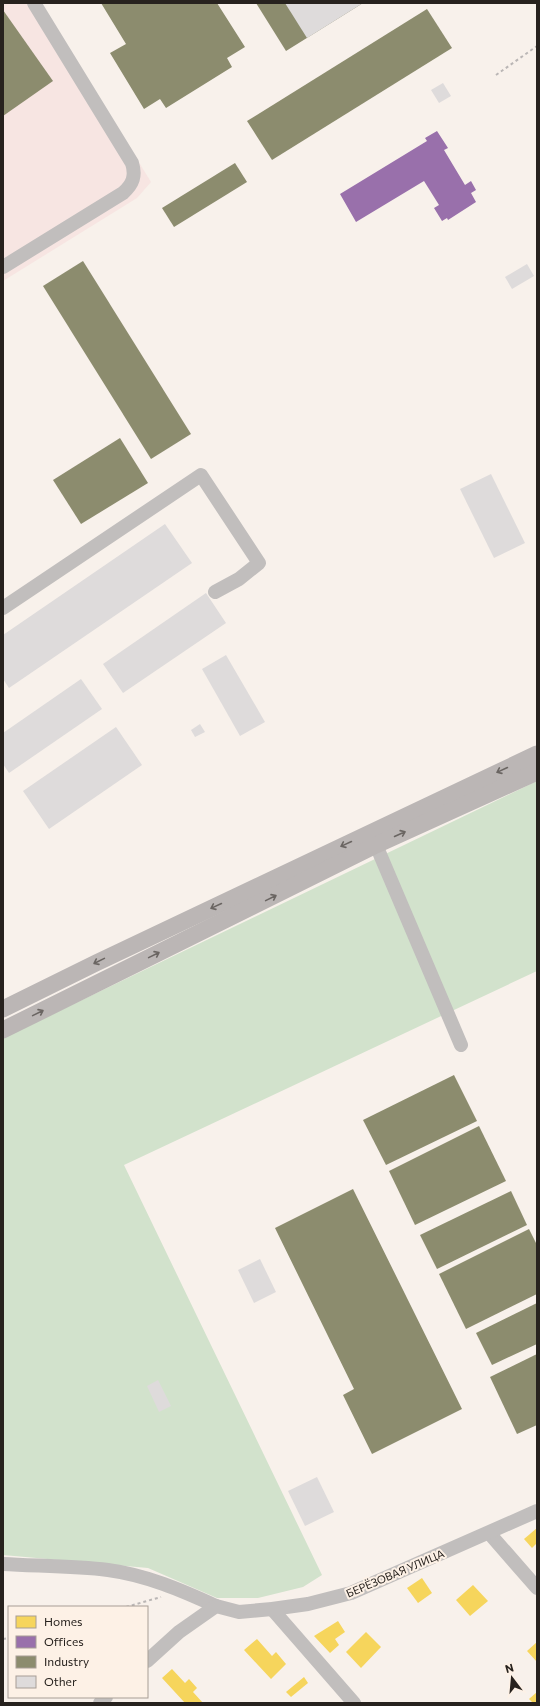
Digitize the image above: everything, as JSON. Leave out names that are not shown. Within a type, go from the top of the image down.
[{"type":"main road","points":[[3,1009],[96,963],[537,754]]},
{"type":"main road","points":[[3,1030],[376,845],[537,772]]},
{"type":"street","points":[[3,268],[124,193],[134,180],[132,163],[34,3]]},
{"type":"street","points":[[3,608],[201,475],[259,563],[239,579],[215,592]]},
{"type":"street","points":[[376,845],[461,1045]]},
{"type":"street","name":"БЕРЁЗОВАЯ УЛИЦА","points":[[3,1564],[108,1570],[145,1578],[183,1591],[216,1606],[239,1612],[272,1609],[308,1604],[351,1593],[537,1511]]},
{"type":"street","points":[[489,1533],[537,1588]]},
{"type":"street","points":[[148,1659],[179,1632],[216,1606]]},
{"type":"street","points":[[272,1609],[354,1703]]},
{"type":"path","points":[[496,75],[537,46]]},
{"type":"path","points":[[130,1606],[161,1597]]},
{"type":"shaded area","points":[[3,3],[41,3],[151,182],[137,198],[3,281]]},
{"type":"green space","points":[[537,781],[537,971],[124,1165],[322,1575],[303,1587],[258,1598],[217,1598],[148,1568],[3,1555],[3,1038]]},
{"type":"building: Homes","points":[[537,1528],[537,1543],[532,1548],[524,1539]]},
{"type":"building: Homes","points":[[422,1578],[432,1593],[418,1603],[407,1588]]},
{"type":"building: Homes","points":[[473,1585],[488,1601],[470,1616],[456,1600]]},
{"type":"building: Homes","points":[[338,1621],[345,1632],[335,1639],[339,1645],[330,1653],[314,1636]]},
{"type":"building: Homes","points":[[366,1632],[381,1647],[361,1668],[346,1652]]},
{"type":"building: Homes","points":[[257,1639],[272,1656],[276,1652],[286,1664],[271,1679],[244,1650]]},
{"type":"building: Homes","points":[[537,1642],[537,1662],[527,1651]]},
{"type":"building: Homes","points":[[172,1669],[185,1683],[189,1679],[197,1688],[193,1692],[203,1703],[185,1703],[162,1678]]},
{"type":"building: Homes","points":[[304,1677],[308,1683],[291,1697],[286,1692]]},
{"type":"building: Homes","points":[[537,1692],[537,1703],[533,1703],[529,1699]]},
{"type":"building: Offices","points":[[437,131],[448,148],[444,150],[465,185],[471,181],[476,190],[471,193],[476,202],[448,220],[447,218],[442,221],[434,208],[439,205],[424,181],[356,222],[340,194],[427,141],[425,138]]},
{"type":"building: Industry","points":[[101,3],[217,3],[245,47],[227,58],[232,67],[166,108],[160,99],[144,109],[110,53],[126,44]]},
{"type":"building: Industry","points":[[256,3],[363,3],[286,51]]},
{"type":"building: Industry","points":[[427,9],[452,48],[272,160],[247,121]]},
{"type":"building: Industry","points":[[3,10],[53,81],[3,116]]},
{"type":"building: Industry","points":[[235,163],[247,182],[174,227],[162,208]]},
{"type":"building: Industry","points":[[83,261],[191,434],[151,459],[43,286]]},
{"type":"building: Industry","points":[[120,438],[148,483],[81,524],[53,480]]},
{"type":"building: Industry","points":[[454,1075],[477,1121],[386,1165],[363,1120]]},
{"type":"building: Industry","points":[[479,1126],[506,1181],[415,1225],[389,1171]]},
{"type":"building: Industry","points":[[353,1189],[462,1409],[372,1454],[343,1395],[354,1389],[275,1228]]},
{"type":"building: Industry","points":[[511,1191],[527,1225],[437,1269],[420,1235]]},
{"type":"building: Industry","points":[[529,1229],[537,1245],[537,1294],[466,1329],[439,1274]]},
{"type":"building: Industry","points":[[537,1303],[537,1344],[492,1365],[476,1333]]},
{"type":"building: Industry","points":[[537,1354],[537,1425],[517,1434],[490,1377]]},
{"type":"building: Other","points":[[285,3],[363,3],[307,38]]},
{"type":"building: Other","points":[[443,83],[451,96],[439,103],[431,90]]},
{"type":"building: Other","points":[[527,264],[534,276],[512,289],[505,277]]},
{"type":"building: Other","points":[[491,474],[525,543],[494,558],[460,489]]},
{"type":"building: Other","points":[[165,524],[192,563],[9,688],[3,679],[3,635]]},
{"type":"building: Other","points":[[206,593],[226,623],[123,693],[103,664]]},
{"type":"building: Other","points":[[226,655],[265,722],[240,736],[202,669]]},
{"type":"building: Other","points":[[81,679],[102,709],[9,773],[3,764],[3,733]]},
{"type":"building: Other","points":[[200,724],[205,732],[195,737],[191,730]]},
{"type":"building: Other","points":[[116,727],[142,765],[49,829],[23,791]]},
{"type":"building: Other","points":[[260,1259],[276,1292],[254,1303],[238,1270]]},
{"type":"building: Other","points":[[158,1380],[171,1406],[159,1412],[147,1386]]},
{"type":"building: Other","points":[[317,1477],[334,1512],[305,1526],[288,1491]]}]
